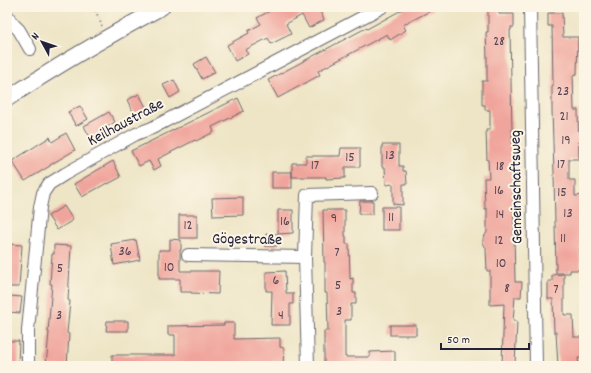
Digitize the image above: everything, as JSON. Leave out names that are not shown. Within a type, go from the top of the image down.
[{"type":"main road","points":[[7,98],[107,37],[162,7]]},
{"type":"street","name":"Keilhaustraße","points":[[28,366],[28,330],[40,207],[43,193],[49,184],[136,134],[152,128],[382,7]]},
{"type":"street","name":"Gemeinschaftsweg","points":[[530,7],[536,366]]},
{"type":"street","points":[[7,15],[19,30],[30,49]]},
{"type":"street","name":"Gögestraße","points":[[308,366],[305,257],[307,195],[372,193]]},
{"type":"street","name":"Gögestraße","points":[[188,255],[305,257]]},
{"type":"path","points":[[94,7],[107,37]]},
{"type":"building","points":[[277,7],[318,7],[324,20],[309,28],[302,15],[286,24],[291,34],[271,44],[268,38],[245,50],[248,54],[235,61],[227,45],[249,33],[248,31],[261,24],[257,18]]},
{"type":"building","points":[[407,7],[438,7],[403,25],[406,30],[390,40],[387,34],[318,71],[320,75],[278,98],[268,80]]},
{"type":"building","points":[[488,8],[499,8],[499,14],[514,14],[514,27],[511,27],[510,30],[515,282],[522,282],[521,297],[515,297],[513,321],[517,321],[515,365],[502,364],[504,304],[490,305],[490,271],[487,271],[486,248],[483,243],[483,239],[487,232],[487,209],[485,209],[484,178],[489,178],[486,130],[490,130],[490,110],[485,110],[485,105],[482,105],[482,81],[487,81],[486,32],[488,32]]},
{"type":"building","points":[[548,13],[562,13],[563,37],[578,37],[577,74],[573,75],[574,110],[578,110],[579,159],[569,159],[569,180],[575,180],[575,196],[584,195],[584,208],[581,208],[581,270],[570,270],[570,273],[556,273],[552,110],[552,26],[548,26]]},
{"type":"building","points":[[206,57],[215,72],[202,79],[194,64]]},
{"type":"building","points":[[174,80],[180,92],[170,98],[163,85]]},
{"type":"building","points":[[139,94],[148,111],[136,117],[127,100]]},
{"type":"building","points":[[238,98],[244,111],[212,127],[214,132],[158,159],[161,166],[154,170],[149,161],[139,166],[131,151]]},
{"type":"building","points":[[80,106],[88,119],[76,126],[68,112]]},
{"type":"building","points":[[109,112],[115,122],[103,129],[105,134],[92,141],[84,126]]},
{"type":"building","points":[[66,133],[75,150],[25,181],[12,161],[50,137],[52,142]]},
{"type":"building","points":[[382,145],[399,145],[399,166],[403,166],[403,171],[406,171],[407,184],[403,184],[403,205],[393,204],[393,184],[386,185],[385,167],[382,167]]},
{"type":"building","points":[[341,148],[360,148],[360,167],[345,167],[345,178],[326,179],[326,177],[292,177],[292,163],[306,163],[306,156],[340,156]]},
{"type":"building","points":[[113,161],[121,177],[82,197],[74,184]]},
{"type":"building","points":[[272,172],[292,172],[292,188],[272,188]]},
{"type":"building","points":[[243,197],[243,215],[213,216],[212,198]]},
{"type":"building","points":[[360,201],[373,201],[373,214],[359,214]]},
{"type":"building","points":[[64,206],[73,220],[57,230],[48,216]]},
{"type":"building","points":[[382,207],[399,207],[399,230],[382,230]]},
{"type":"building","points":[[278,210],[293,210],[293,233],[278,234]]},
{"type":"building","points":[[323,210],[345,210],[345,236],[346,244],[349,244],[350,279],[353,278],[353,293],[356,293],[356,304],[351,304],[351,320],[345,320],[345,357],[370,357],[370,352],[395,351],[395,366],[324,366],[324,331],[328,331],[327,293],[325,293]]},
{"type":"building","points":[[179,215],[197,215],[197,238],[179,238]]},
{"type":"building","points":[[266,234],[277,234],[277,246],[265,246]]},
{"type":"building","points":[[170,239],[181,240],[180,271],[219,271],[218,294],[180,292],[180,279],[159,279],[159,250],[170,250]]},
{"type":"building","points":[[136,240],[140,260],[114,265],[111,244]]},
{"type":"building","points":[[7,244],[22,245],[19,287],[7,287]]},
{"type":"building","points":[[54,245],[71,246],[67,366],[46,366],[52,284],[50,284]]},
{"type":"building","points":[[285,271],[286,293],[293,293],[293,304],[290,304],[290,325],[271,325],[272,291],[266,291],[266,272]]},
{"type":"building","points":[[564,274],[564,315],[573,315],[574,337],[584,337],[584,358],[578,358],[579,366],[558,366],[556,332],[554,332],[553,299],[548,299],[548,281],[552,281],[552,275]]},
{"type":"building","points":[[10,296],[22,297],[20,313],[9,312]]},
{"type":"building","points":[[107,321],[128,321],[128,331],[106,331]]},
{"type":"building","points":[[224,323],[234,323],[234,339],[280,338],[280,347],[284,348],[283,366],[112,366],[112,355],[175,355],[175,335],[168,335],[168,326],[224,325]]},
{"type":"building","points":[[390,325],[416,325],[416,335],[390,335]]},
{"type":"building","points":[[7,341],[19,341],[18,366],[7,366]]}]
